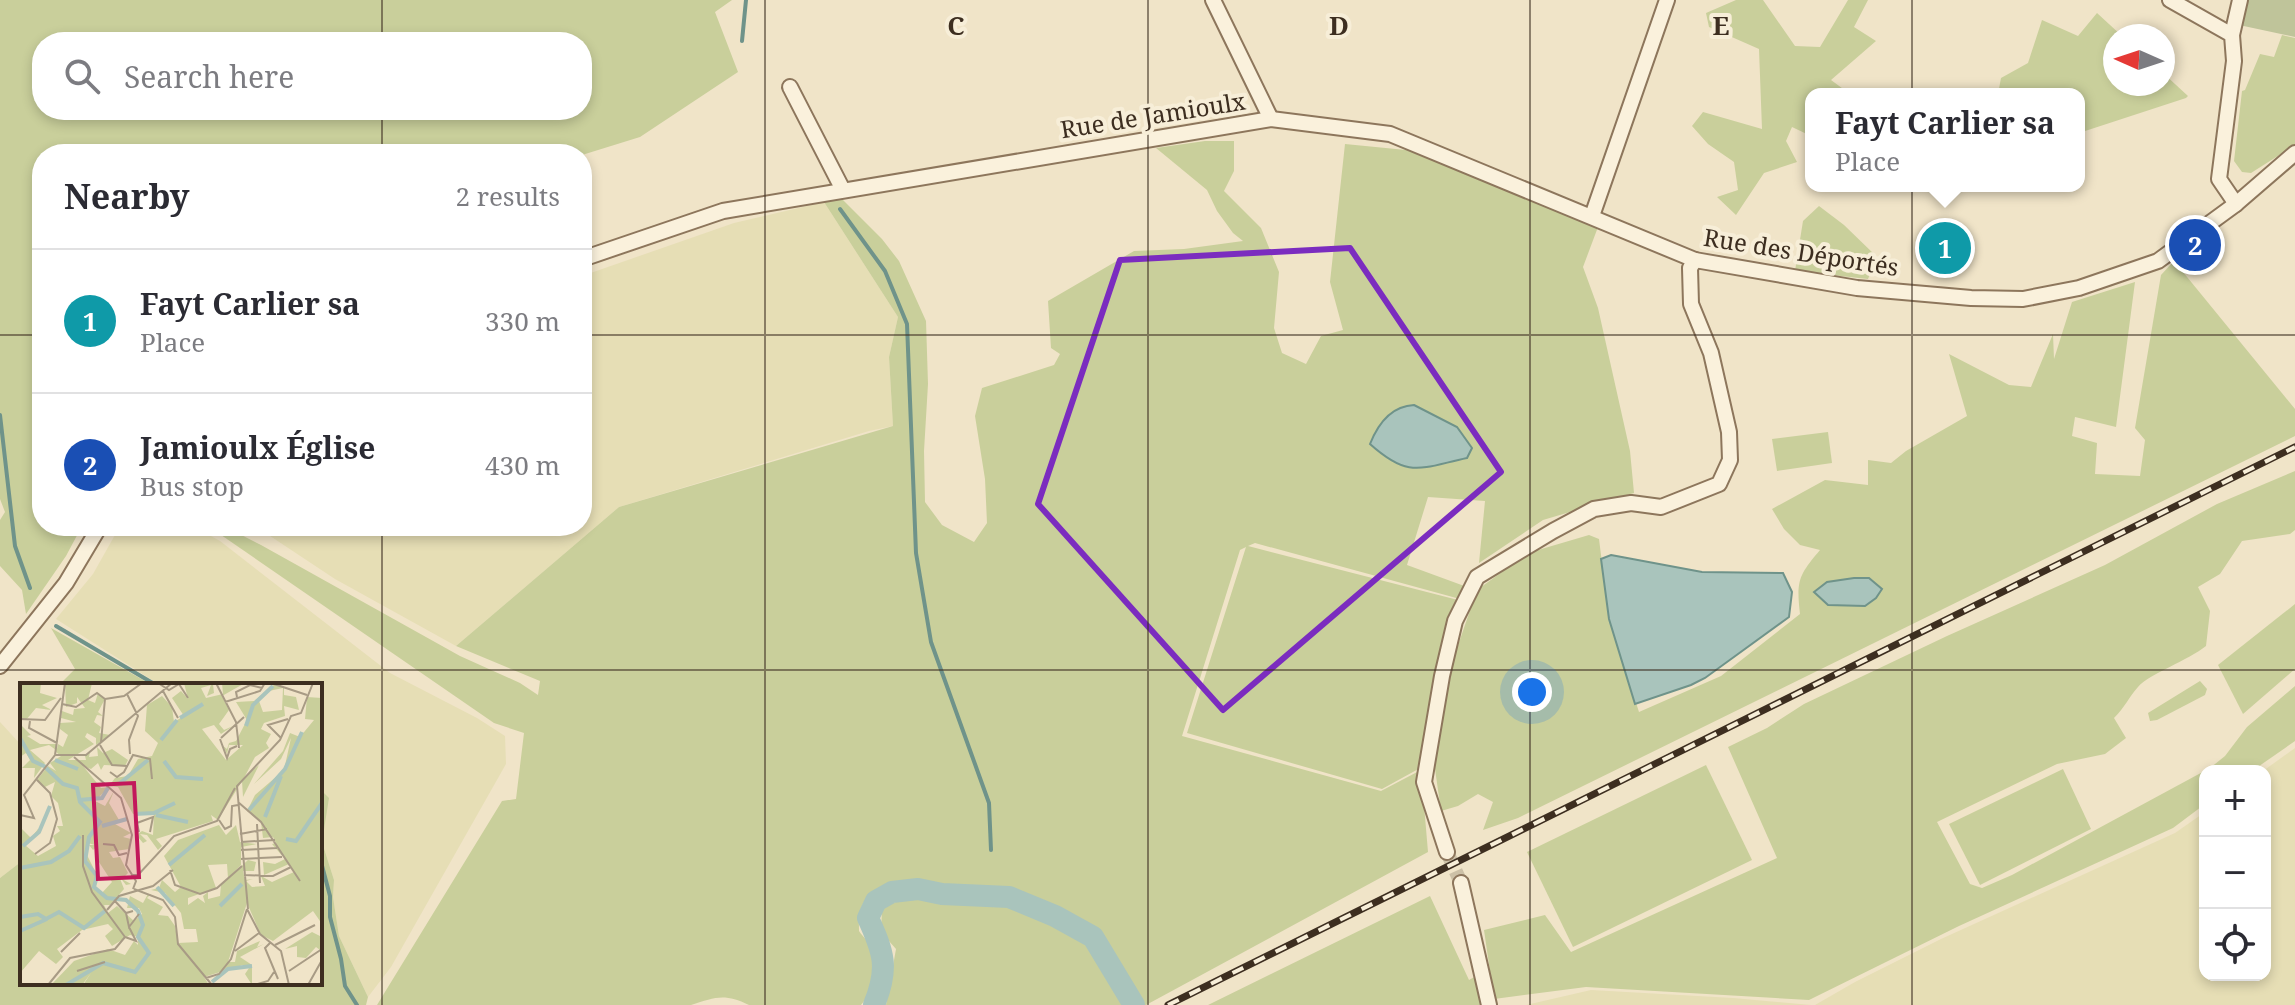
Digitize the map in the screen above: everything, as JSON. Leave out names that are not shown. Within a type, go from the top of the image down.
[{"type":"street","points":[[1213,0],[1271,119]]},
{"type":"street","points":[[1592,216],[1667,0]]},
{"type":"street","points":[[2170,0],[2232,35]]},
{"type":"street","points":[[2236,204],[2219,179],[2234,61],[2232,35],[2240,0]]},
{"type":"street","points":[[790,87],[843,190]]},
{"type":"street","name":"Rue de Jamioulx","points":[[592,256],[723,211],[1271,119],[1390,134],[1466,166]]},
{"type":"street","name":"Rue des Déportés","points":[[1466,166],[1695,260],[1857,288],[1971,298],[2023,299],[2079,288],[2158,261],[2236,204],[2295,153]]},
{"type":"street","points":[[1447,852],[1424,782],[1455,621],[1477,577],[1594,509],[1631,503],[1661,507],[1719,484],[1730,460],[1729,432],[1711,353],[1691,304],[1690,268],[1695,260]]},
{"type":"street","points":[[0,666],[66,583],[94,536]]},
{"type":"street","points":[[1461,883],[1489,1005]]},
{"type":"highlighted area","points":[[1350,248],[1501,472],[1223,710],[1038,504],[1120,260]]},
{"type":"shaded area","points":[[824,202],[898,317],[889,357],[893,426],[619,507],[592,530],[592,273],[734,223]]},
{"type":"shaded area","points":[[114,536],[211,536],[390,673],[505,736],[506,764],[391,967],[368,997],[339,936],[333,897],[334,880],[322,842],[328,798],[322,791],[322,683],[157,683],[56,619],[93,574]]},
{"type":"shaded area","points":[[270,536],[585,536],[456,646],[335,579]]},
{"type":"shaded area","points":[[0,722],[20,744],[20,863],[0,878]]},
{"type":"shaded area","points":[[2295,748],[2295,1005],[1815,1005],[1941,939],[2175,833],[2199,816],[2199,981],[2271,981],[2271,765]]},
{"type":"shaded area","points":[[1591,990],[1733,998],[1811,1005],[1526,1005]]},
{"type":"green space","points":[[0,0],[732,0],[715,12],[738,72],[640,137],[592,152],[592,144],[32,144],[32,536],[77,536],[26,614],[22,590],[0,566],[0,520],[5,512],[0,499]]},
{"type":"green space","points":[[1736,0],[1763,0],[1795,46],[1820,47],[1848,0],[1868,0],[1854,27],[1876,41],[1831,80],[1842,88],[1805,88],[1805,133],[1792,127],[1786,141],[1797,162],[1764,173],[1736,215],[1717,197],[1738,190],[1734,162],[1708,144],[1692,126],[1703,112],[1762,129],[1759,49],[1709,27],[1706,13]]},
{"type":"green space","points":[[2244,0],[2295,0],[2295,37],[2239,25]]},
{"type":"green space","points":[[2097,13],[2109,24],[2103,24],[2103,96],[2175,96],[2175,84],[2188,96],[2085,131],[2085,88],[1999,88],[2001,78],[2028,63],[2042,20],[2078,36]]},
{"type":"green space","points":[[2282,35],[2295,38],[2295,145],[2251,173],[2242,172],[2234,161],[2242,91],[2260,54],[2274,57]]},
{"type":"green space","points":[[1205,141],[1234,141],[1234,171],[1224,191],[1261,228],[1279,272],[1274,328],[1282,353],[1306,364],[1321,336],[1343,330],[1330,282],[1345,144],[1416,151],[1598,227],[1583,267],[1598,308],[1630,451],[1634,493],[1543,520],[1479,563],[1485,501],[1428,497],[1407,565],[1467,587],[1460,599],[1255,543],[1248,546],[1458,600],[1422,767],[1382,789],[1187,733],[1246,547],[1240,550],[1182,736],[1381,791],[1421,770],[1428,852],[1146,1005],[886,1005],[896,949],[881,932],[882,908],[934,885],[904,882],[875,890],[861,909],[859,931],[873,950],[875,974],[861,1005],[749,1005],[720,998],[691,1005],[377,1005],[502,801],[516,799],[524,733],[494,723],[223,536],[243,536],[460,656],[520,683],[538,695],[540,681],[456,646],[585,536],[592,536],[592,530],[619,507],[893,426],[889,357],[898,317],[824,202],[842,199],[899,261],[926,321],[925,502],[942,525],[974,542],[987,523],[985,479],[975,416],[982,388],[1054,365],[1060,354],[1051,348],[1048,301],[1134,251],[1184,249],[1243,241],[1217,211],[1207,190],[1156,148]]},
{"type":"green space","points":[[1819,206],[1877,257],[1868,279],[1795,271],[1803,221]]},
{"type":"green space","points":[[2174,261],[2295,409],[2295,436],[1518,818],[1483,830],[1493,802],[1478,794],[1458,806],[1441,811],[1434,762],[1454,657],[1477,590],[1528,553],[1589,535],[1599,539],[1609,619],[1639,712],[1721,676],[1800,614],[1798,593],[1801,579],[1820,550],[1800,545],[1784,529],[1772,509],[1825,480],[1868,485],[1868,460],[1891,463],[1967,416],[1949,354],[2009,385],[2031,387],[2053,334],[2054,359],[2072,302],[2135,282],[2116,427],[2075,417],[2072,436],[2097,443],[2095,474],[2140,476],[2145,440],[2135,428],[2161,275]]},
{"type":"green space","points":[[1828,432],[1832,463],[1777,471],[1772,439]]},
{"type":"green space","points":[[2295,471],[2295,530],[2290,534],[2242,541],[2220,574],[2198,587],[2210,611],[2206,646],[2138,687],[2114,718],[2126,738],[2105,754],[2057,764],[1937,822],[1970,884],[1982,888],[2012,875],[2199,774],[2199,808],[2173,828],[1959,926],[1809,1000],[1586,987],[1494,999],[1484,930],[1545,915],[1571,952],[1777,858],[1728,747],[1767,728],[1804,704],[2105,565],[2217,504]]},
{"type":"green space","points":[[2295,604],[2295,669],[2243,714],[2218,665]]},
{"type":"green space","points":[[51,628],[148,683],[58,683],[75,669]]},
{"type":"green space","points":[[2200,681],[2207,689],[2205,695],[2150,721],[2148,713]]},
{"type":"green space","points":[[2295,686],[2295,741],[2261,765],[2214,765],[2225,756],[2247,727]]},
{"type":"green space","points":[[1706,765],[1752,860],[1573,947],[1527,852]]},
{"type":"green space","points":[[2063,769],[2091,829],[1980,885],[1949,824]]},
{"type":"green space","points":[[322,791],[329,798],[322,842]]},
{"type":"green space","points":[[322,842],[334,880],[333,897],[339,936],[368,997],[366,1005],[0,1005],[0,878],[20,863],[20,985],[322,985]]},
{"type":"green space","points":[[1430,896],[1469,980],[1478,975],[1487,1005],[1208,1005]]},
{"type":"water","points":[[1414,405],[1457,427],[1472,448],[1467,458],[1416,468],[1395,462],[1370,444],[1387,417],[1399,409]]},
{"type":"water","points":[[1611,555],[1702,572],[1783,573],[1792,592],[1789,617],[1705,678],[1635,704],[1609,619],[1601,559]]},
{"type":"water","points":[[1869,578],[1882,589],[1865,606],[1828,605],[1814,592],[1827,582]]},
{"type":"waterway","points":[[742,41],[746,0]]},
{"type":"waterway","points":[[840,209],[885,271],[907,324],[916,553],[931,642],[989,803],[991,850]]},
{"type":"waterway","points":[[0,415],[15,546],[30,588]]},
{"type":"waterway","points":[[56,626],[153,683]]},
{"type":"waterway","points":[[322,866],[345,986],[357,1005]]},
{"type":"waterway","points":[[874,1005],[882,981],[883,961],[868,918],[876,901],[892,892],[918,889],[942,894],[1009,897],[1055,916],[1093,937],[1134,1005]]},
{"type":"tunnel","points":[[1447,852],[1461,883]]},
{"type":"railway","points":[[1168,1005],[2295,447]]},
{"type":"place","name":"Jamioulx Église","points":[[2195,245]]},
{"type":"place","name":"Fayt Carlier sa","points":[[1945,248]]}]
